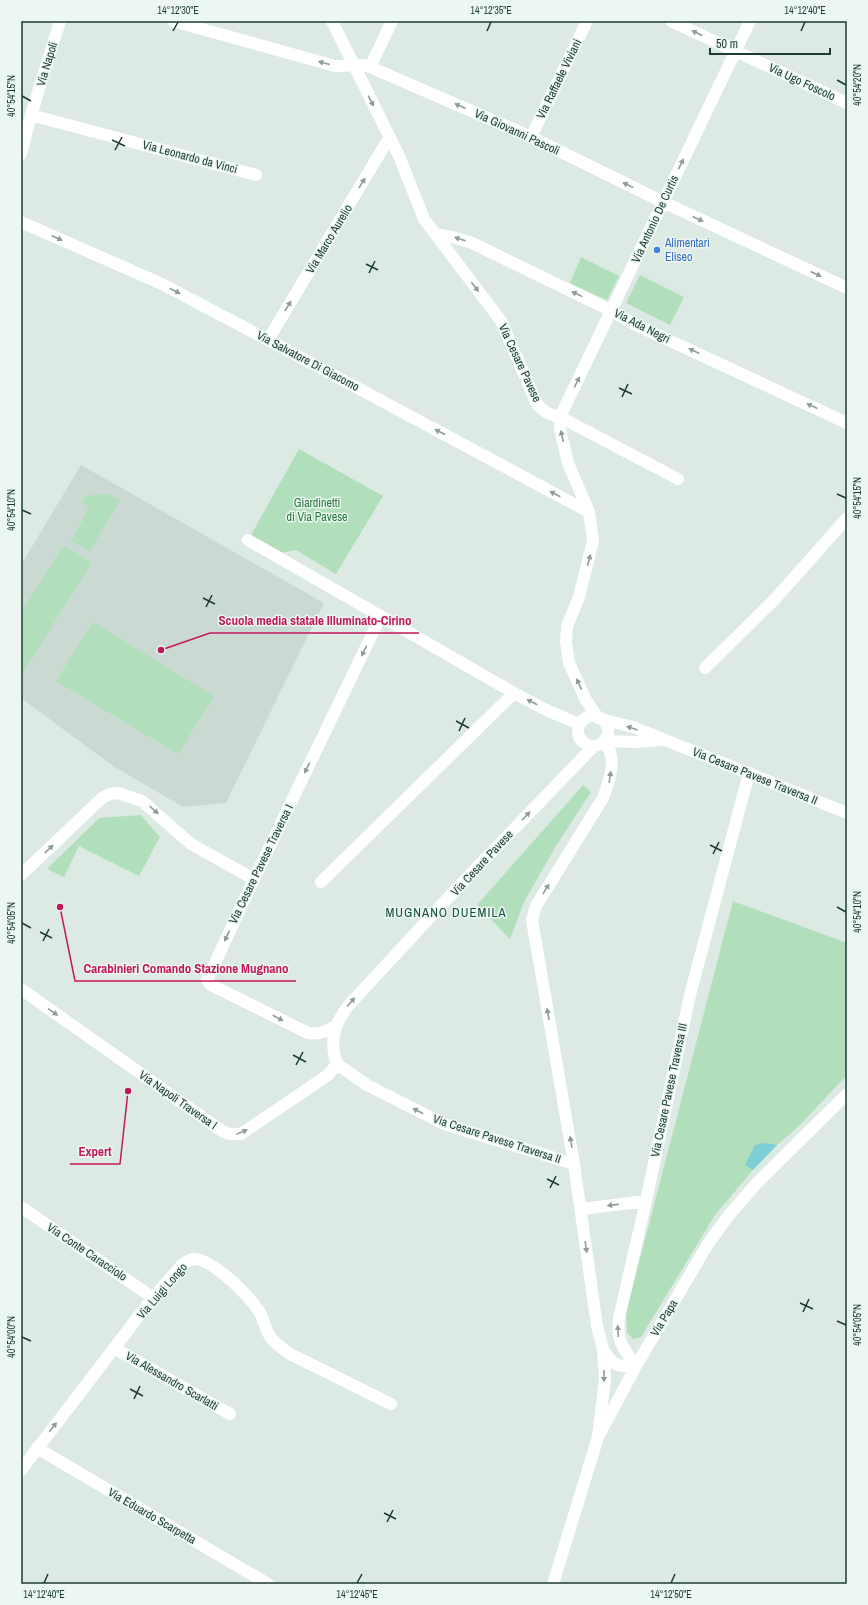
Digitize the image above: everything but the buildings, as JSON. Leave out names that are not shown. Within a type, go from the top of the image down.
[{"type":"street","name":"Via Napoli","points":[[21,154],[31,115],[60,21]]},
{"type":"street","name":"Via Giovanni Pascoli","points":[[172,21],[335,66],[370,67],[531,137],[663,202],[847,288]]},
{"type":"street","name":"Via Cesare Pavese","points":[[332,21],[399,156],[424,219],[501,321],[536,402],[542,411],[560,417],[678,479]]},
{"type":"street","points":[[370,67],[392,21]]},
{"type":"street","name":"Via Raffaele Viviani","points":[[531,137],[587,21]]},
{"type":"street","name":"Via Ugo Foscolo","points":[[671,21],[847,103]]},
{"type":"street","name":"Via Antonio De Curtis","points":[[560,417],[750,21]]},
{"type":"street","name":"Via Leonardo da Vinci","points":[[31,115],[256,175]]},
{"type":"street","name":"Via Marco Aurelio","points":[[268,340],[389,138]]},
{"type":"street","name":"Via Salvatore Di Giacomo","points":[[21,222],[162,284],[589,512]]},
{"type":"street","name":"Via Ada Negri","points":[[435,234],[452,236],[472,243],[612,311],[636,325],[847,423]]},
{"type":"street","points":[[560,417],[560,430],[568,463],[589,512],[592,530],[593,541],[591,552],[579,597],[568,626],[566,642],[569,663],[586,700],[606,725],[607,729],[606,737],[600,743],[590,746],[582,741],[578,733],[579,724],[586,718],[600,718]]},
{"type":"street","points":[[705,668],[775,599],[847,518]]},
{"type":"street","points":[[248,540],[514,693],[560,717],[579,724]]},
{"type":"street","name":"Via Cesare Pavese Traversa I","points":[[337,1025],[323,1033],[316,1035],[308,1033],[208,983],[208,978],[381,616]]},
{"type":"street","points":[[321,882],[514,693]]},
{"type":"street","name":"Via Cesare Pavese Traversa II","points":[[600,718],[633,727],[847,814]]},
{"type":"street","name":"Via Cesare Pavese Traversa II","points":[[600,743],[662,740]]},
{"type":"street","name":"Via Cesare Pavese","points":[[337,1064],[333,1052],[333,1040],[337,1025],[348,1006],[460,885],[600,743]]},
{"type":"street","points":[[598,1437],[604,1392],[603,1349],[597,1326],[574,1164],[532,920],[536,906],[603,798],[609,784],[611,771],[610,752],[600,743]]},
{"type":"street","name":"Via Cesare Pavese Traversa III","points":[[636,1366],[619,1339],[617,1331],[619,1318],[646,1201],[690,995],[749,773]]},
{"type":"street","points":[[21,876],[102,798],[110,794],[118,793],[142,801],[191,844],[254,879]]},
{"type":"street","name":"Via Napoli Traversa I","points":[[21,989],[228,1134],[241,1134],[328,1076],[337,1064]]},
{"type":"street","name":"Via Cesare Pavese Traversa II","points":[[337,1064],[366,1085],[444,1124],[574,1164]]},
{"type":"street","name":"Via Papa","points":[[553,1584],[598,1437],[636,1366],[708,1244],[729,1215],[758,1182],[847,1094]]},
{"type":"street","points":[[581,1209],[646,1201]]},
{"type":"street","name":"Via Conte Caracciolo","points":[[21,1207],[149,1295],[151,1300]]},
{"type":"street","name":"Via Luigi Longo","points":[[21,1470],[151,1300],[187,1261],[192,1259],[207,1263],[222,1274],[251,1300],[260,1312],[270,1337],[278,1346],[290,1354],[391,1404]]},
{"type":"street","name":"Via Alessandro Scarlatti","points":[[114,1348],[230,1414]]},
{"type":"street","points":[[603,1349],[611,1361],[620,1367],[636,1366]]},
{"type":"street","name":"Via Eduardo Scarpetta","points":[[37,1448],[268,1584]]},
{"type":"shaded area","points":[[81,465],[324,603],[226,803],[183,807],[113,766],[21,698],[21,565]]},
{"type":"green space","points":[[581,257],[619,276],[607,300],[570,283]]},
{"type":"green space","points":[[640,275],[684,297],[670,325],[626,303]]},
{"type":"green space","name":"Giardinetti di Via Pavese","points":[[299,449],[383,496],[336,574],[296,550],[280,553],[251,535]]},
{"type":"green space","points":[[96,494],[107,494],[120,500],[90,551],[71,541],[89,508],[81,502],[85,497]]},
{"type":"green space","points":[[63,546],[92,562],[21,676],[21,613]]},
{"type":"green space","points":[[93,622],[214,696],[178,754],[56,681]]},
{"type":"green space","points":[[583,785],[591,792],[556,846],[524,902],[510,939],[477,905]]},
{"type":"green space","points":[[141,815],[160,837],[139,876],[79,846],[64,877],[47,869],[99,818]]},
{"type":"green space","points":[[733,901],[847,943],[847,1075],[800,1125],[777,1145],[753,1170],[715,1215],[641,1337],[633,1339],[627,1332],[626,1313]]},
{"type":"water","points":[[764,1143],[777,1145],[753,1170],[745,1165],[755,1145]]},
{"type":"place","name":"Alimentari Eliseo","points":[[657,250]]},
{"type":"place","name":"Scuola media statale Illuminato-Cirino","points":[[161,650]]},
{"type":"place","name":"Carabinieri Comando Stazione Mugnano","points":[[60,907]]},
{"type":"place","name":"Expert","points":[[128,1091]]},
{"type":"district","name":"MUGNANO DUEMILA","points":[[446,912]]}]
